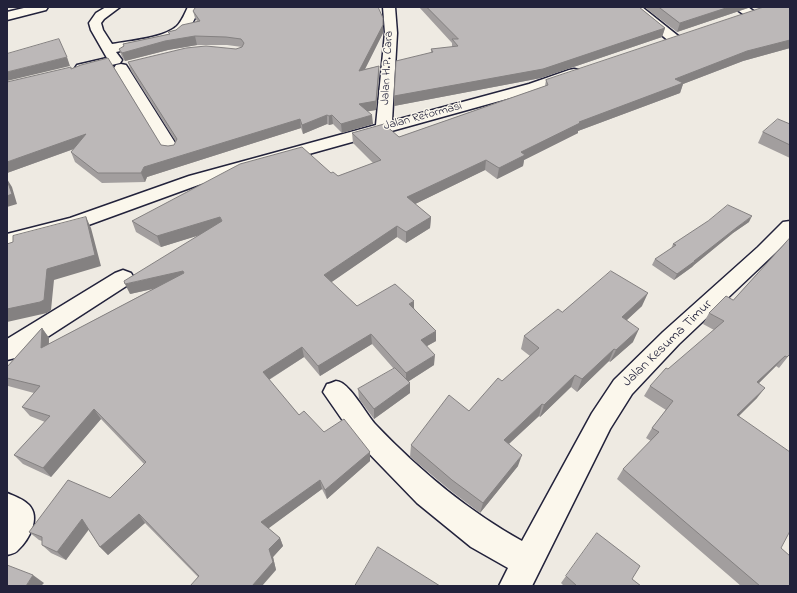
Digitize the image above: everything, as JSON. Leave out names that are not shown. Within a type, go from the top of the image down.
[{"type":"street","points":[[7,16],[42,7]]},
{"type":"street","points":[[114,7],[100,16],[95,23],[97,30],[120,60],[170,149]]},
{"type":"street","points":[[66,72],[120,60],[162,37],[181,30],[188,21],[194,7]]},
{"type":"street","name":"Jalan H.P. Cara","points":[[384,128],[391,33],[389,7]]},
{"type":"street","points":[[634,7],[675,38]]},
{"type":"street","points":[[727,20],[750,10]]},
{"type":"street","name":"Jalan Reformasi","points":[[7,241],[76,223],[195,180],[534,87],[591,68]]},
{"type":"street","name":"Jalan Kesuma Timur","points":[[515,586],[602,421],[623,387],[671,338],[766,252],[790,227]]},
{"type":"street","points":[[7,351],[122,278]]},
{"type":"street","points":[[336,392],[366,434],[426,493],[482,536],[528,562]]},
{"type":"street","points":[[7,507],[19,516],[19,524],[7,540]]},
{"type":"building","points":[[378,7],[383,18],[383,25],[359,71],[379,66],[376,101],[359,104],[372,115],[341,124],[332,115],[327,115],[302,125],[300,119],[144,167],[141,173],[98,173],[71,152],[86,134],[7,162],[7,82],[71,67],[71,69],[108,58],[161,145],[174,145],[177,139],[128,62],[186,48],[206,46],[236,49],[242,47],[244,43],[241,39],[195,36],[165,41],[122,53],[119,49],[124,46],[123,44],[170,34],[168,32],[176,30],[182,25],[200,21],[193,11],[195,8]]},
{"type":"building","points":[[427,7],[639,7],[665,28],[543,69],[394,96],[396,61],[433,52],[431,49],[458,46],[452,39],[458,39]]},
{"type":"building","points":[[659,7],[729,7],[680,23]]},
{"type":"building","points":[[764,7],[790,7],[790,40],[747,51],[675,79],[683,83],[579,122],[580,123],[521,152],[525,155],[499,168],[486,160],[407,197],[431,217],[406,232],[397,226],[324,275],[357,306],[395,284],[414,301],[409,304],[436,331],[421,340],[435,355],[406,373],[371,334],[318,366],[302,347],[263,372],[299,415],[304,411],[324,432],[344,419],[370,452],[325,490],[320,480],[261,522],[280,538],[269,549],[273,562],[252,586],[190,586],[199,576],[139,514],[100,547],[82,519],[57,552],[42,545],[42,537],[29,532],[68,480],[110,498],[146,462],[94,409],[43,468],[14,455],[50,416],[22,407],[40,386],[7,378],[7,367],[42,328],[41,348],[184,273],[183,271],[125,284],[124,281],[222,221],[220,217],[157,236],[132,221],[240,164],[302,147],[331,173],[333,172],[338,176],[381,160],[352,133],[384,124],[399,137],[548,85],[546,80]]},
{"type":"building","points":[[59,39],[67,57],[7,72],[7,54]]},
{"type":"building","points":[[778,119],[790,124],[790,145],[763,132]]},
{"type":"building","points":[[7,180],[12,194],[7,196]]},
{"type":"building","points":[[728,205],[752,216],[677,274],[655,259],[676,245],[673,244],[708,221]]},
{"type":"building","points":[[86,217],[95,255],[47,269],[44,300],[7,309],[7,244],[13,242],[13,236]]},
{"type":"building","points":[[790,238],[790,354],[787,357],[785,356],[757,382],[765,388],[737,415],[790,452],[790,531],[781,548],[790,556],[790,586],[760,586],[623,469],[659,432],[652,428],[673,401],[650,386],[666,368],[668,369],[724,321],[709,313],[726,296],[733,300]]},
{"type":"building","points":[[611,271],[648,293],[622,317],[639,329],[616,350],[614,349],[582,379],[575,375],[504,440],[522,455],[483,503],[452,480],[411,445],[449,395],[469,411],[498,378],[502,381],[539,348],[524,336],[558,309],[562,312]]},
{"type":"building","points":[[395,368],[410,383],[374,409],[358,389]]},
{"type":"building","points":[[597,533],[640,566],[632,579],[641,586],[577,586],[566,576]]},
{"type":"building","points":[[378,547],[440,586],[355,586]]},
{"type":"building","points":[[7,565],[33,575],[26,586],[7,586]]}]
